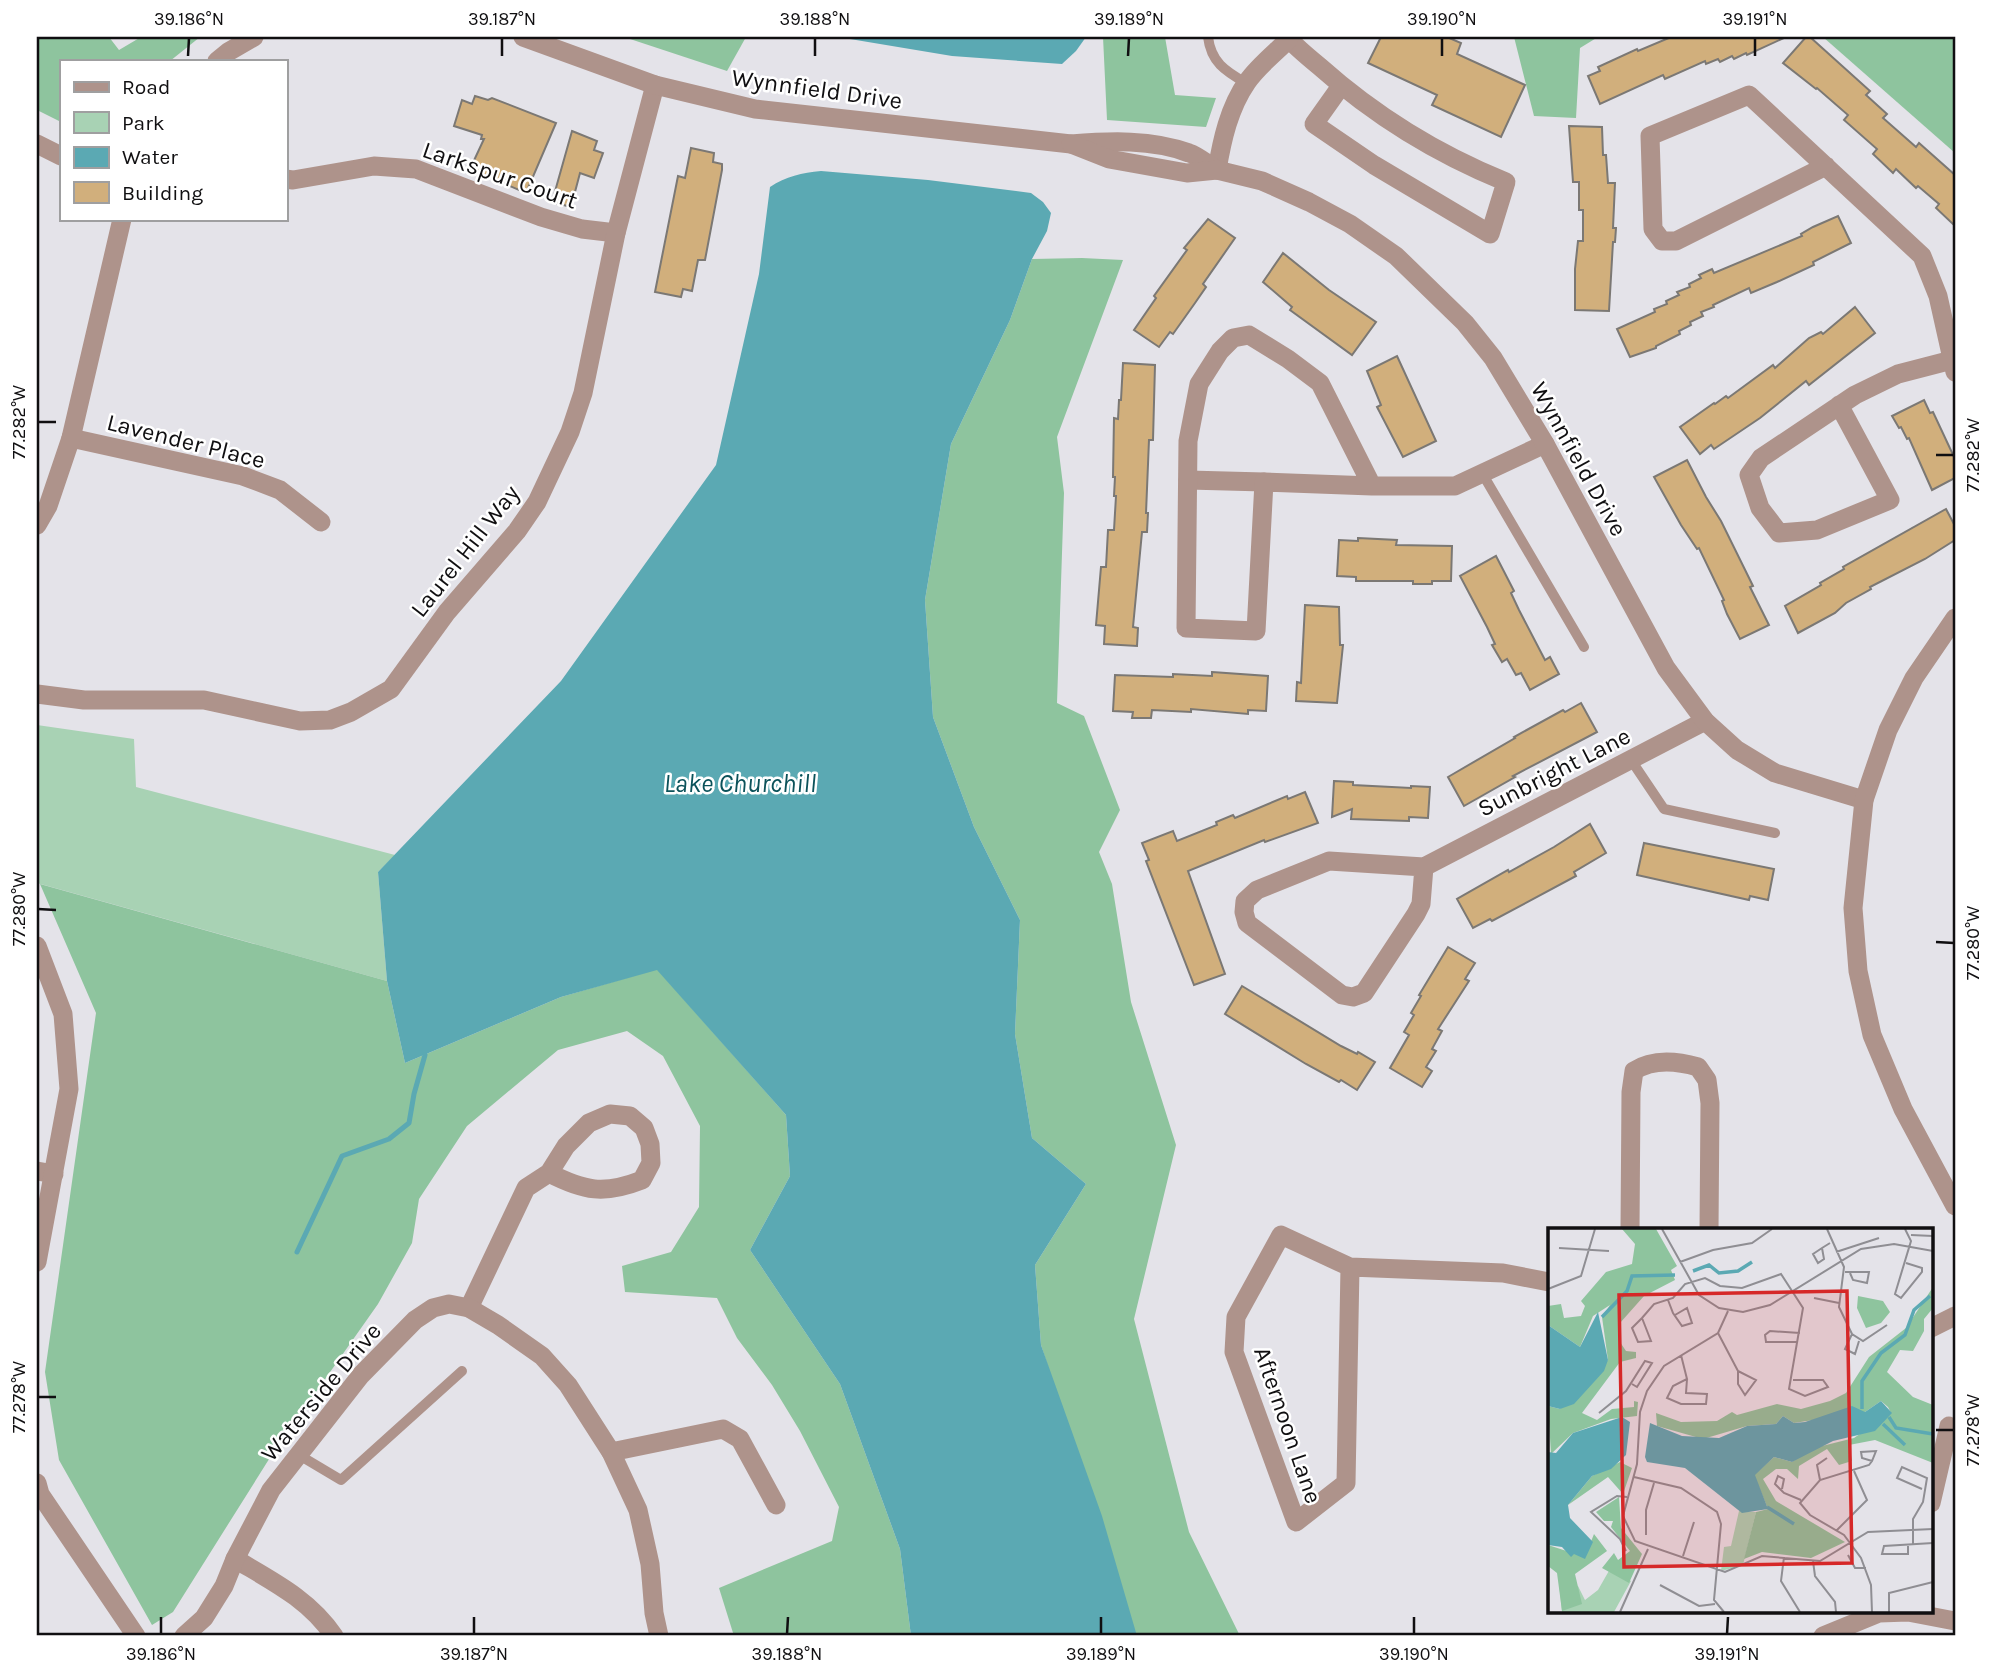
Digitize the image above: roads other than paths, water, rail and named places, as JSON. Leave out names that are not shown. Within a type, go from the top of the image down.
[{"type":"street","points":[[218,60],[254,37]]},
{"type":"street","name":"Wynnfield Drive","points":[[523,37],[655,85],[755,109],[1071,144],[1119,161],[1187,173],[1217,170],[1262,181],[1350,224],[1396,256],[1465,323],[1493,359],[1545,444],[1666,668],[1705,721],[1737,750],[1775,772],[1864,800]]},
{"type":"street","points":[[1217,170],[1229,116],[1246,83],[1288,38],[1341,86],[1388,121],[1458,163],[1506,182],[1490,234],[1374,165],[1314,124],[1341,86]]},
{"type":"street","name":"Laurel Hill Way","points":[[37,694],[84,700],[204,701],[300,721],[330,719],[352,712],[391,689],[447,612],[517,531],[537,502],[570,432],[583,393],[616,233],[655,85]]},
{"type":"street","points":[[1826,166],[1675,242],[1662,240],[1654,229],[1650,136],[1749,95],[1826,166],[1922,256],[1938,296],[1954,366],[1898,374],[1854,395],[1839,405],[1761,458],[1748,475],[1760,508],[1779,533],[1817,530],[1890,500],[1839,405]]},
{"type":"street","points":[[37,144],[60,156]]},
{"type":"street","name":"Larkspur Court","points":[[287,179],[374,166],[416,169],[541,217],[582,229],[616,233]]},
{"type":"street","points":[[37,525],[48,506],[71,438],[122,220]]},
{"type":"street","points":[[1264,482],[1256,631],[1186,628],[1188,441],[1199,384],[1220,351],[1233,338],[1249,335],[1320,383],[1372,486]]},
{"type":"street","name":"Lavender Place","points":[[71,438],[243,476],[280,490],[321,522]]},
{"type":"street","points":[[1188,480],[1455,486],[1545,444]]},
{"type":"street","points":[[1955,618],[1914,678],[1893,720],[1864,800],[1853,908],[1858,971],[1872,1035],[1903,1110],[1955,1206]]},
{"type":"street","name":"Sunbright Lane","points":[[1424,867],[1705,721]]},
{"type":"street","points":[[1329,860],[1424,867],[1420,904],[1416,915],[1364,993],[1353,997],[1342,995],[1247,923],[1244,901],[1257,890],[1329,860]]},
{"type":"street","points":[[37,946],[63,1014],[69,1089],[46,1172],[37,1262]]},
{"type":"street","points":[[1630,1228],[1631,1092],[1634,1071],[1645,1064],[1680,1062],[1698,1067],[1707,1080],[1710,1103],[1709,1228]]},
{"type":"street","points":[[469,1308],[526,1188],[549,1173],[566,1146],[589,1123],[610,1114],[630,1116],[644,1128],[650,1144],[651,1163],[642,1180],[622,1188],[601,1190],[583,1188],[549,1173]]},
{"type":"street","name":"Afternoon Lane","points":[[1350,1267],[1346,1483],[1296,1522],[1234,1352],[1236,1317],[1281,1235],[1350,1267],[1503,1273],[1548,1282]]},
{"type":"street","name":"Waterside Drive","points":[[184,1636],[204,1618],[224,1586],[234,1559],[271,1490],[361,1375],[415,1321],[433,1308],[449,1304],[469,1308],[542,1356],[568,1385],[611,1452],[638,1510],[650,1564],[654,1613],[659,1636]]},
{"type":"street","points":[[1932,1328],[1955,1316]]},
{"type":"street","points":[[1932,1499],[1949,1426]]},
{"type":"street","points":[[611,1452],[723,1429],[740,1439],[776,1505]]},
{"type":"street","points":[[37,1483],[40,1494],[136,1636]]},
{"type":"street","points":[[234,1559],[304,1601],[334,1636]]},
{"type":"street","points":[[1823,1636],[1877,1614]]},
{"type":"street","points":[[1918,1614],[1955,1621]]},
{"type":"lane","points":[[1208,37],[1213,57],[1225,71],[1246,83]]},
{"type":"lane","points":[[1482,473],[1584,647]]},
{"type":"lane","points":[[1631,760],[1664,809],[1774,833]]},
{"type":"lane","points":[[299,1455],[341,1480],[462,1371]]},
{"type":"water","points":[[838,37],[1086,37],[1062,64],[952,56]]},
{"type":"water","name":"Lake Churchill","points":[[821,171],[928,180],[1031,193],[1043,202],[1051,213],[1047,231],[1032,259],[1010,320],[951,444],[925,600],[933,717],[974,827],[1020,920],[1015,1034],[1032,1138],[1086,1184],[1035,1265],[1041,1345],[1102,1516],[1137,1636],[911,1636],[900,1549],[840,1384],[750,1250],[790,1176],[786,1115],[657,970],[561,997],[405,1063],[387,981],[378,872],[561,681],[716,465],[759,274],[770,187],[794,176]]},
{"type":"waterway","points":[[297,1252],[342,1156],[389,1139],[409,1123],[425,1055]]}]
